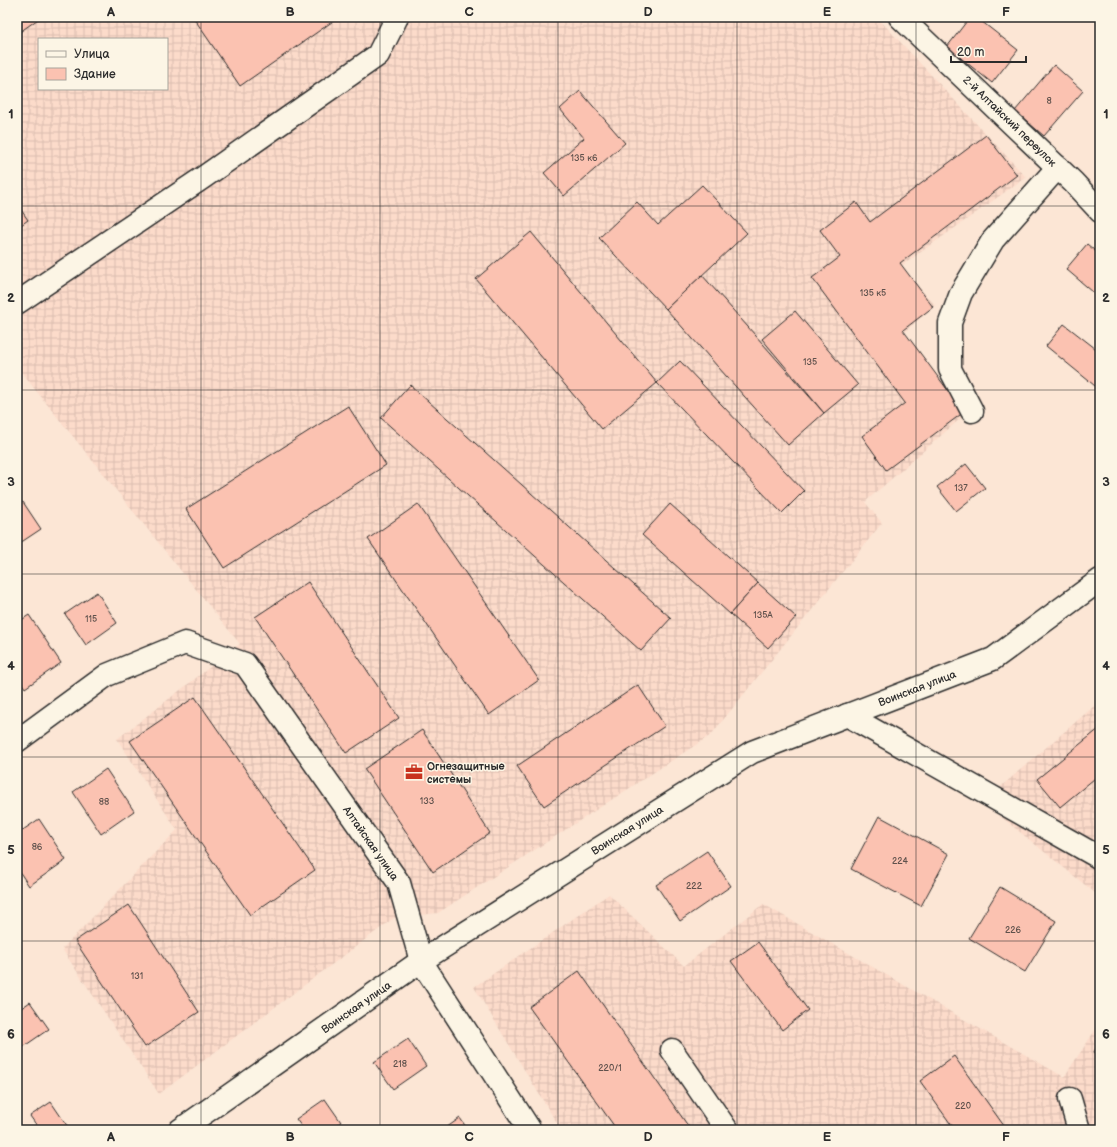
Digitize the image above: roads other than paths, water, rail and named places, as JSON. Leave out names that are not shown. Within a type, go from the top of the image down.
[{"type":"street","points":[[17,304],[201,179],[378,55],[397,17]]},
{"type":"street","name":"2-й Алтайский переулок","points":[[900,17],[1058,167],[1100,211]]},
{"type":"street","points":[[972,411],[950,369],[950,323],[961,292],[993,240],[1058,167]]},
{"type":"street","name":"Воинская улица","points":[[180,1130],[421,961],[752,752],[993,659],[1100,580]]},
{"type":"street","name":"Алтайская улица","points":[[17,741],[107,675],[185,643],[245,664],[399,883],[421,961],[530,1130]]},
{"type":"street","points":[[847,715],[1100,858]]},
{"type":"street","points":[[672,1050],[727,1130]]},
{"type":"street","points":[[1070,1099],[1080,1130]]},
{"type":"place","name":"Огнезащитные системы","points":[[414,772]]}]
